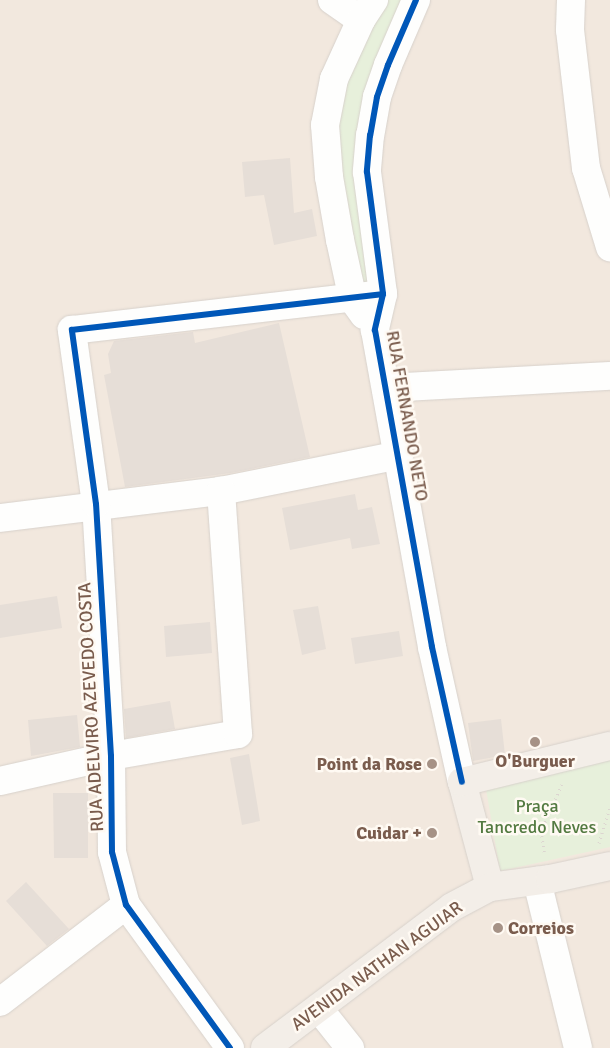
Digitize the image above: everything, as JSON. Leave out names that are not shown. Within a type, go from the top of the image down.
[{"type":"main road","points":[[600,868],[537,881],[490,887],[462,782],[610,746]]},
{"type":"main road","name":"AVENIDA NATHAN AGUIAR","points":[[265,1048],[452,907],[490,887]]},
{"type":"street","points":[[332,0],[368,10]]},
{"type":"street","name":"RUA FERNANDO NETO","points":[[416,0],[382,81],[370,135],[368,172],[382,294],[375,330],[432,646],[462,782]]},
{"type":"street","points":[[571,0],[570,30],[586,168],[610,247]]},
{"type":"street","name":"RUA FERNANDO NETO","points":[[368,10],[334,79],[325,125],[329,177],[352,300],[375,330]]},
{"type":"street","points":[[352,300],[382,294]]},
{"type":"street","name":"RUA ADELVIRO AZEVEDO COSTA","points":[[230,1048],[126,905],[112,852],[111,756],[96,504],[72,330],[352,300]]},
{"type":"street","points":[[386,388],[610,376]]},
{"type":"street","points":[[0,518],[96,504],[221,491],[399,455]]},
{"type":"street","points":[[0,780],[111,756],[238,734],[221,491]]},
{"type":"street","points":[[537,881],[578,1048]]},
{"type":"street","points":[[0,1002],[126,905]]},
{"type":"street","points":[[319,1009],[350,1048]]},
{"type":"path","points":[[474,822],[541,831],[576,754]]},
{"type":"path","points":[[600,868],[610,808]]},
{"type":"shaded area","points":[[0,0],[610,0],[610,1048],[0,1048]]},
{"type":"green space","points":[[383,0],[402,0],[367,93],[369,284],[358,288],[335,127],[350,67]]},
{"type":"green space","name":"Praça Tancredo Neves","points":[[610,759],[610,847],[500,871],[485,783]]},
{"type":"building","points":[[290,158],[294,213],[312,209],[317,236],[274,245],[264,195],[245,197],[242,162]]},
{"type":"building","points":[[279,323],[310,457],[231,473],[125,487],[104,375],[111,373],[108,354],[114,341],[193,332],[195,343]]},
{"type":"building","points":[[355,494],[358,510],[372,507],[380,544],[352,549],[350,538],[290,550],[282,508]]},
{"type":"building","points":[[57,596],[62,628],[0,638],[0,605]]},
{"type":"building","points":[[318,606],[326,649],[302,655],[293,610]]},
{"type":"building","points":[[210,622],[212,653],[166,657],[164,626]]},
{"type":"building","points":[[399,631],[403,656],[355,664],[351,638]]},
{"type":"building","points":[[170,701],[175,729],[126,738],[124,709]]},
{"type":"building","points":[[77,715],[80,747],[31,756],[28,720]]},
{"type":"building","points":[[501,719],[505,755],[473,761],[468,723]]},
{"type":"building","points":[[249,754],[260,821],[242,825],[230,758]]},
{"type":"building","points":[[53,793],[88,793],[88,858],[54,858]]},
{"type":"building","points":[[26,882],[69,929],[47,946],[6,901]]},
{"type":"cycle path","points":[[416,0],[388,65],[377,97],[370,135],[367,172],[383,294],[375,330],[432,647],[462,782]]},
{"type":"cycle path","points":[[230,1048],[126,905],[112,852],[111,756],[96,504],[72,330],[383,294]]},
{"type":"place","name":"O'Burguer","points":[[535,742]]},
{"type":"place","name":"Point da Rose","points":[[432,764]]},
{"type":"place","name":"Cuidar +","points":[[432,833]]},
{"type":"place","name":"Correios","points":[[498,928]]}]
